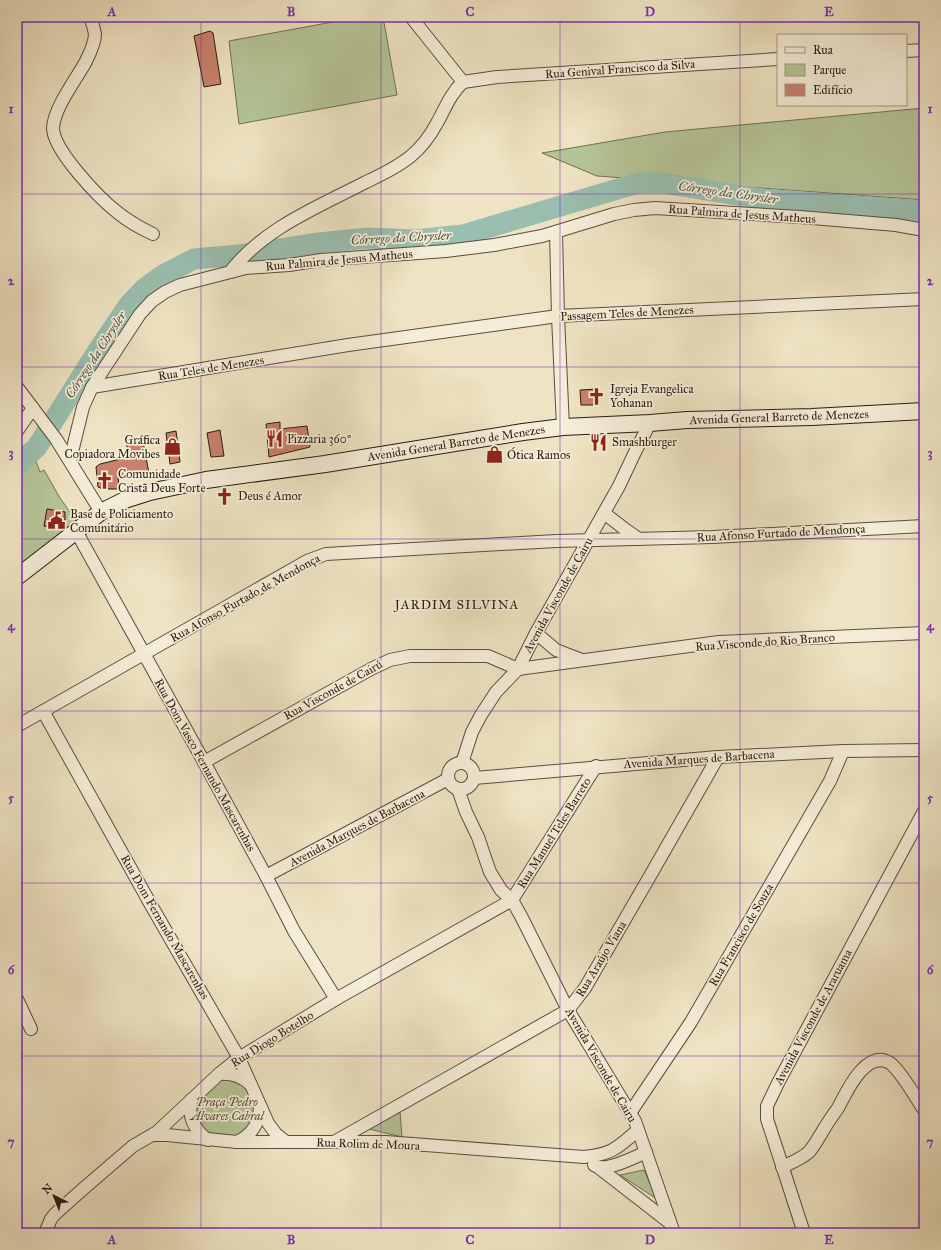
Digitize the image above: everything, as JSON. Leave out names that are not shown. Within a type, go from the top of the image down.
[{"type":"main road","name":"Avenida General Barreto de Menezes","points":[[17,577],[101,512],[125,500],[150,492],[206,480],[325,464],[516,433],[563,427],[687,420],[812,417],[924,411]]},
{"type":"street","points":[[90,17],[95,35],[92,46],[89,56],[61,103],[56,115],[53,129],[55,138],[72,166],[109,205],[134,224],[153,234]]},
{"type":"street","points":[[230,272],[239,260],[265,237],[288,223],[385,173],[410,157],[425,142],[437,124],[450,96],[463,82],[411,17]]},
{"type":"street","points":[[907,51],[924,50]]},
{"type":"street","name":"Rua Genival Francisco da Silva","points":[[463,82],[497,77],[777,59]]},
{"type":"street","name":"Rua Palmira de Jesus Matheus","points":[[70,460],[83,407],[92,387],[140,314],[152,301],[165,292],[180,285],[246,268],[494,245],[542,236],[614,214],[655,208],[800,216],[924,230]]},
{"type":"street","points":[[556,232],[563,427]]},
{"type":"street","name":"Passagem Teles de Menezes","points":[[331,348],[558,316],[924,299]]},
{"type":"street","name":"Rua Teles de Menezes","points":[[92,387],[331,348]]},
{"type":"street","points":[[17,387],[56,439],[101,512]]},
{"type":"street","points":[[17,431],[33,408]]},
{"type":"street","name":"Avenida Visconde de Cairu","points":[[462,763],[472,732],[481,715],[496,692],[518,669],[536,633],[619,486],[650,423]]},
{"type":"street","points":[[604,512],[639,539]]},
{"type":"street","name":"Rua Afonso Furtado de Mendonça","points":[[17,726],[307,561],[326,554],[556,541],[713,537],[924,526]]},
{"type":"street","name":"Rua Dom Vasco Fernando Mascarenhas","points":[[76,531],[204,762],[294,931],[336,999]]},
{"type":"street","points":[[536,633],[556,650],[583,661]]},
{"type":"street","name":"Rua Visconde do Rio Branco","points":[[518,669],[719,642],[924,633]]},
{"type":"street","name":"Rua Visconde de Cairú","points":[[204,762],[371,668],[390,660],[410,656],[488,656],[518,669]]},
{"type":"street","name":"Rua Dom Fernando Mascarenhas","points":[[43,710],[148,899],[239,1058],[270,1127],[286,1142]]},
{"type":"street","name":"Avenida Marques de Barbacena","points":[[474,778],[596,766],[718,757],[843,751],[924,750]]},
{"type":"street","name":"Rua Francisco de Souza","points":[[630,1113],[691,1022],[830,781],[843,751]]},
{"type":"street","name":"Rua Araújo Viana","points":[[334,1142],[568,1010],[585,988],[718,757]]},
{"type":"street","points":[[462,763],[466,764],[472,769],[474,778],[473,782],[467,788],[458,789],[452,786],[448,779],[448,772],[449,769],[455,764],[462,763]]},
{"type":"street","name":"Rua Manuel Teles Barreto","points":[[509,897],[596,766]]},
{"type":"street","name":"Avenida Marques de Barbacena","points":[[266,876],[448,779]]},
{"type":"street","name":"Avenida Visconde de Cairu","points":[[458,789],[484,855],[498,873],[568,1010],[630,1113],[638,1130],[672,1228]]},
{"type":"street","name":"Avenida Visconde de Araruama","points":[[804,1233],[767,1119],[767,1106],[924,811]]},
{"type":"street","name":"Rua Diogo Botelho","points":[[48,1232],[51,1219],[83,1188],[133,1146],[153,1135],[219,1074],[239,1058],[509,897]]},
{"type":"street","points":[[17,999],[31,1028]]},
{"type":"street","points":[[782,1167],[798,1160],[808,1152],[817,1141],[853,1081],[863,1068],[877,1060],[890,1063],[904,1079],[924,1110]]},
{"type":"street","points":[[219,1074],[236,1076],[245,1080],[252,1086]]},
{"type":"street","points":[[191,1100],[190,1111],[192,1122],[199,1132],[208,1140]]},
{"type":"street","points":[[237,1142],[247,1136],[255,1127],[259,1116],[260,1104]]},
{"type":"street","name":"Rua Rolim de Moura","points":[[153,1135],[237,1142],[386,1142],[584,1157],[608,1153],[617,1148],[638,1130]]},
{"type":"street","points":[[584,1157],[598,1167],[626,1162],[646,1152]]},
{"type":"street","name":"Avenida Visconde de Cairu","points":[[598,1167],[672,1228]]},
{"type":"green space","points":[[360,17],[383,17],[397,95],[239,124],[229,41]]},
{"type":"green space","points":[[924,108],[924,200],[597,176],[542,153],[665,132]]},
{"type":"green space","points":[[35,459],[40,472],[44,470],[60,498],[78,523],[17,570],[17,474]]},
{"type":"green space","name":"Praça Pedro Álvares Cabral","points":[[226,1080],[237,1082],[250,1093],[253,1098],[255,1109],[253,1120],[242,1133],[237,1136],[226,1138],[215,1136],[202,1125],[199,1120],[197,1109],[199,1098],[210,1085],[215,1082]]},
{"type":"green space","points":[[400,1112],[402,1137],[369,1129]]},
{"type":"green space","points":[[644,1170],[657,1199],[620,1175]]},
{"type":"building","points":[[210,31],[213,33],[221,84],[204,87],[194,36]]},
{"type":"building","points":[[598,389],[599,405],[581,405],[580,390]]},
{"type":"building","points":[[280,422],[280,429],[307,426],[310,447],[269,457],[266,424]]},
{"type":"building","points":[[220,430],[224,456],[211,457],[207,433]]},
{"type":"building","name":"Gráfica Copiadora Movibes","points":[[176,431],[180,462],[170,464],[166,433]]},
{"type":"building","points":[[142,437],[149,473],[118,478],[120,489],[103,489],[98,487],[96,467],[100,464],[129,457],[126,441]]},
{"type":"building","name":"Base de Policiamento Comunitário","points":[[47,509],[65,512],[65,524],[60,525],[58,528],[44,526]]},
{"type":"waterway","name":"Córrego da Chrysler","points":[[17,465],[37,447],[128,306],[144,289],[163,275],[194,259],[239,255],[319,243],[368,238],[415,240],[463,235],[638,183],[663,183],[762,199],[924,211]]},
{"type":"place","name":"Igreja Evangelica Yohanan","points":[[597,396]]},
{"type":"place","name":"Pizzaria 360º","points":[[274,439]]},
{"type":"place","name":"Smashburger","points":[[599,442]]},
{"type":"place","name":"Gráfica Copiadora Movibes","points":[[173,447]]},
{"type":"place","name":"Ótica Ramos","points":[[494,455]]},
{"type":"place","name":"Comunidade Cristã Deus Forte","points":[[105,481]]},
{"type":"place","name":"Deus é Amor","points":[[225,496]]},
{"type":"place","name":"Base de Policiamento Comunitário","points":[[57,521]]},
{"type":"district","name":"JARDIM SILVINA","points":[[457,605]]}]
